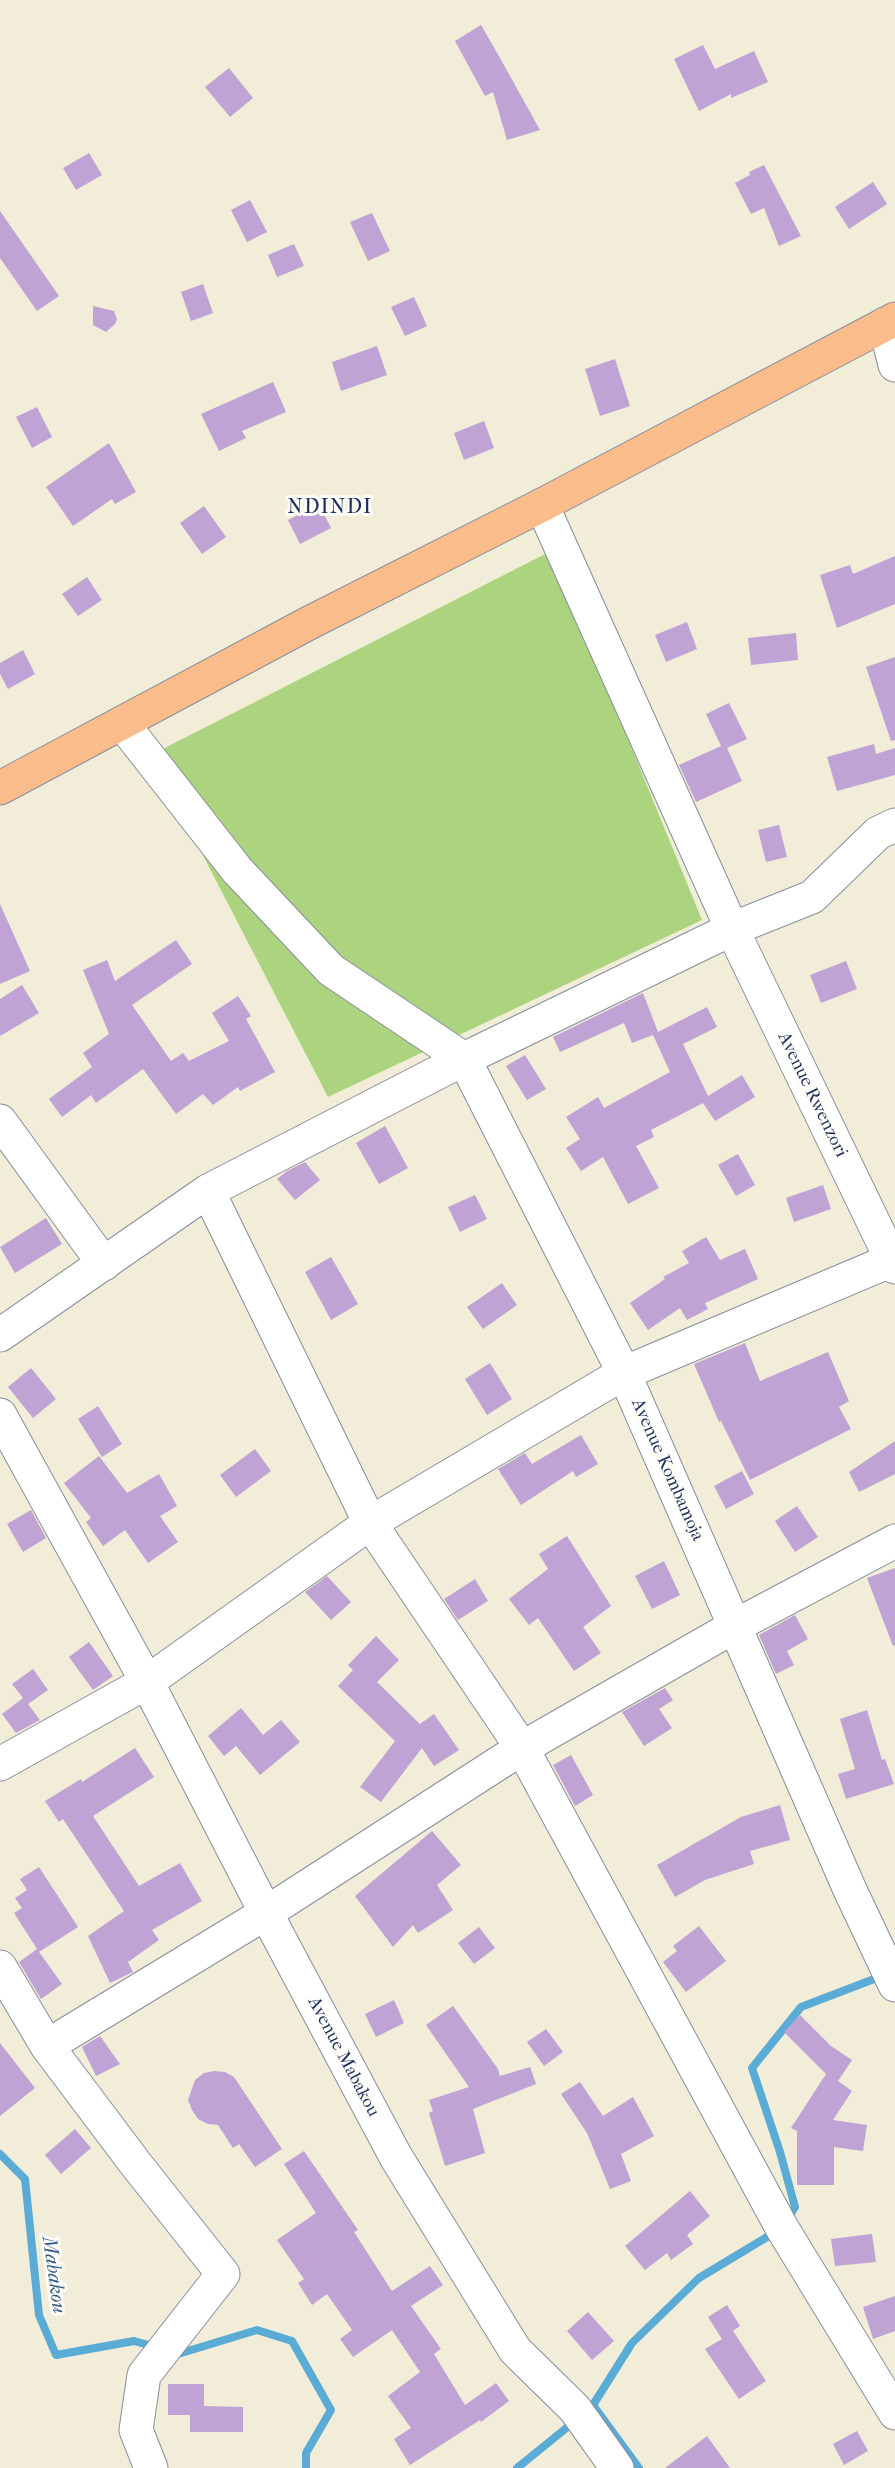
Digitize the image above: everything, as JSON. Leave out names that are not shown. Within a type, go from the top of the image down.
[{"type":"main road","points":[[0,788],[309,623],[542,505],[890,321]]},
{"type":"street","points":[[890,321],[895,365]]},
{"type":"street","name":"Avenue Rwenzori","points":[[542,505],[732,929],[894,1264]]},
{"type":"street","points":[[122,723],[237,870],[332,970],[464,1059]]},
{"type":"street","points":[[0,1335],[208,1191],[464,1059],[732,929],[812,897],[878,833],[895,825]]},
{"type":"street","name":"Avenue Kombamoja","points":[[464,1059],[624,1373],[850,1890],[895,1985]]},
{"type":"street","points":[[0,1121],[104,1264]]},
{"type":"street","points":[[208,1191],[370,1523],[522,1748],[782,2228],[895,2413]]},
{"type":"street","points":[[0,1764],[147,1682],[370,1523],[624,1373],[894,1264]]},
{"type":"street","name":"Avenue Mabakou","points":[[0,1415],[147,1682],[266,1913],[396,2157],[515,2350],[575,2409],[617,2468]]},
{"type":"street","points":[[46,2046],[266,1913],[522,1748],[735,1626],[895,1541]]},
{"type":"street","points":[[0,1967],[46,2046],[223,2274],[144,2375],[136,2430],[151,2468]]},
{"type":"green space","points":[[551,551],[702,920],[328,1097],[151,755]]},
{"type":"building","points":[[481,25],[540,130],[507,140],[493,92],[485,96],[455,41]]},
{"type":"building","points":[[703,45],[715,69],[754,51],[768,82],[731,98],[731,94],[699,111],[674,59]]},
{"type":"building","points":[[229,68],[253,98],[230,117],[205,87]]},
{"type":"building","points":[[89,153],[102,175],[76,190],[63,168]]},
{"type":"building","points":[[764,165],[801,236],[779,246],[764,208],[751,214],[735,183],[750,175],[749,172]]},
{"type":"building","points":[[873,182],[887,204],[849,229],[835,207]]},
{"type":"building","points":[[250,200],[267,232],[247,242],[231,210]]},
{"type":"building","points":[[0,211],[59,296],[37,311],[0,258]]},
{"type":"building","points":[[372,213],[390,251],[368,261],[350,222]]},
{"type":"building","points":[[294,244],[304,266],[277,277],[268,255]]},
{"type":"building","points":[[203,284],[213,313],[191,321],[181,292]]},
{"type":"building","points":[[414,297],[427,326],[405,336],[391,307]]},
{"type":"building","points":[[93,306],[114,311],[117,319],[106,332],[93,325]]},
{"type":"building","points":[[377,346],[387,375],[341,391],[332,362]]},
{"type":"building","points":[[615,359],[630,406],[600,416],[585,369]]},
{"type":"building","points":[[273,382],[286,412],[242,431],[246,438],[219,451],[201,414]]},
{"type":"building","points":[[37,407],[52,437],[32,448],[16,417]]},
{"type":"building","points":[[484,421],[494,448],[464,460],[454,433]]},
{"type":"building","points":[[109,443],[136,492],[115,504],[112,499],[73,526],[46,487]]},
{"type":"building","points":[[319,504],[331,528],[300,544],[288,520]]},
{"type":"building","points":[[204,506],[226,537],[202,554],[180,523]]},
{"type":"building","points":[[895,556],[895,604],[837,628],[820,575],[850,565],[853,574]]},
{"type":"building","points":[[87,577],[102,600],[78,616],[62,594]]},
{"type":"building","points":[[687,622],[697,649],[666,662],[655,635]]},
{"type":"building","points":[[796,633],[798,660],[751,665],[748,638]]},
{"type":"building","points":[[23,650],[35,674],[8,689],[0,674],[0,663]]},
{"type":"building","points":[[895,657],[895,740],[891,741],[866,667]]},
{"type":"building","points":[[729,703],[747,739],[727,748],[742,781],[696,802],[679,765],[721,746],[706,714]]},
{"type":"building","points":[[874,744],[876,754],[895,748],[895,775],[837,791],[827,757]]},
{"type":"building","points":[[779,825],[787,857],[766,862],[758,830]]},
{"type":"building","points":[[0,904],[30,971],[0,984]]},
{"type":"building","points":[[176,940],[192,964],[132,1005],[171,1061],[183,1053],[189,1061],[229,1041],[212,1013],[238,996],[251,1016],[246,1019],[275,1072],[240,1091],[238,1087],[213,1105],[203,1094],[176,1114],[143,1069],[96,1103],[91,1095],[62,1117],[49,1099],[92,1067],[83,1053],[109,1034],[83,970],[107,960],[115,981]]},
{"type":"building","points":[[846,961],[857,989],[821,1003],[810,975]]},
{"type":"building","points":[[22,985],[39,1013],[0,1036],[0,999]]},
{"type":"building","points":[[643,993],[658,1032],[707,1007],[717,1027],[683,1044],[708,1096],[742,1075],[755,1097],[715,1121],[703,1103],[651,1130],[654,1137],[636,1146],[659,1188],[628,1204],[603,1157],[581,1171],[566,1148],[580,1139],[566,1117],[598,1097],[604,1108],[670,1072],[653,1035],[632,1043],[624,1023],[560,1052],[553,1037]]},
{"type":"building","points":[[525,1055],[546,1089],[527,1100],[506,1066]]},
{"type":"building","points":[[385,1126],[408,1168],[379,1184],[356,1143]]},
{"type":"building","points":[[738,1154],[755,1185],[736,1196],[718,1165]]},
{"type":"building","points":[[305,1162],[320,1180],[295,1200],[277,1179]]},
{"type":"building","points":[[823,1185],[831,1209],[794,1222],[786,1198]]},
{"type":"building","points":[[475,1195],[487,1219],[460,1232],[448,1207]]},
{"type":"building","points":[[46,1218],[62,1244],[15,1273],[0,1247]]},
{"type":"building","points":[[706,1237],[720,1260],[745,1249],[758,1279],[705,1303],[708,1309],[687,1320],[680,1308],[648,1330],[630,1303],[665,1279],[663,1277],[689,1263],[682,1251]]},
{"type":"building","points":[[331,1257],[358,1304],[331,1320],[305,1272]]},
{"type":"building","points":[[502,1283],[517,1305],[483,1329],[467,1307]]},
{"type":"building","points":[[745,1343],[760,1381],[828,1352],[849,1401],[839,1407],[851,1429],[750,1480],[721,1421],[719,1422],[694,1364]]},
{"type":"building","points":[[490,1363],[512,1399],[487,1415],[465,1379]]},
{"type":"building","points":[[31,1368],[56,1399],[33,1418],[8,1387]]},
{"type":"building","points":[[98,1406],[122,1444],[102,1457],[78,1419]]},
{"type":"building","points":[[581,1435],[598,1464],[576,1477],[573,1471],[521,1505],[498,1469],[525,1453],[532,1464]]},
{"type":"building","points":[[895,1441],[895,1474],[859,1492],[849,1472]]},
{"type":"building","points":[[255,1449],[271,1471],[236,1497],[220,1475]]},
{"type":"building","points":[[99,1456],[127,1493],[159,1474],[177,1506],[160,1516],[178,1542],[148,1563],[125,1530],[103,1546],[86,1522],[91,1518],[64,1483]]},
{"type":"building","points":[[742,1471],[754,1494],[726,1509],[714,1486]]},
{"type":"building","points":[[797,1506],[818,1537],[795,1552],[775,1521]]},
{"type":"building","points":[[31,1510],[46,1538],[23,1552],[7,1524]]},
{"type":"building","points":[[567,1536],[611,1606],[583,1627],[601,1653],[574,1671],[538,1618],[529,1625],[509,1599],[548,1569],[539,1554]]},
{"type":"building","points":[[664,1561],[680,1595],[652,1609],[635,1576]]},
{"type":"building","points":[[895,1568],[895,1645],[893,1646],[867,1578]]},
{"type":"building","points":[[327,1576],[351,1602],[331,1620],[305,1592]]},
{"type":"building","points":[[475,1579],[488,1601],[458,1620],[444,1599]]},
{"type":"building","points":[[795,1615],[808,1639],[787,1651],[794,1665],[776,1674],[759,1635]]},
{"type":"building","points":[[376,1636],[399,1660],[377,1682],[420,1724],[434,1714],[459,1750],[434,1766],[422,1748],[381,1802],[360,1787],[395,1741],[338,1686],[353,1670],[348,1665]]},
{"type":"building","points":[[89,1642],[113,1676],[93,1690],[69,1657]]},
{"type":"building","points":[[33,1669],[48,1690],[28,1704],[40,1720],[16,1733],[2,1714],[23,1698],[12,1684]]},
{"type":"building","points":[[665,1688],[673,1700],[659,1709],[672,1728],[644,1746],[622,1712]]},
{"type":"building","points":[[241,1708],[263,1735],[281,1720],[300,1742],[260,1775],[236,1746],[224,1756],[208,1736]]},
{"type":"building","points":[[867,1710],[882,1760],[885,1759],[894,1784],[846,1799],[838,1774],[855,1769],[840,1719]]},
{"type":"building","points":[[135,1748],[154,1777],[93,1816],[139,1886],[180,1863],[202,1901],[152,1930],[159,1940],[128,1962],[133,1972],[110,1983],[88,1936],[124,1911],[63,1819],[59,1822],[45,1801],[81,1779],[82,1782]]},
{"type":"building","points":[[571,1755],[593,1795],[575,1806],[553,1765]]},
{"type":"building","points":[[780,1805],[790,1840],[750,1851],[754,1864],[705,1880],[675,1897],[657,1865],[741,1817]]},
{"type":"building","points":[[432,1831],[461,1865],[437,1885],[453,1910],[418,1933],[413,1925],[393,1947],[355,1896]]},
{"type":"building","points":[[39,1867],[78,1927],[39,1952],[14,1913],[22,1908],[15,1898],[27,1890],[20,1879]]},
{"type":"building","points":[[699,1926],[726,1961],[686,1992],[663,1962],[677,1951],[673,1946]]},
{"type":"building","points":[[479,1927],[495,1948],[474,1964],[458,1943]]},
{"type":"building","points":[[37,1949],[62,1984],[41,1999],[19,1962]]},
{"type":"building","points":[[394,2000],[404,2023],[376,2037],[365,2014]]},
{"type":"building","points":[[453,2006],[498,2069],[500,2076],[530,2067],[536,2084],[473,2109],[485,2153],[445,2166],[429,2113],[433,2111],[429,2100],[469,2087],[426,2025]]},
{"type":"building","points":[[800,2015],[831,2046],[852,2060],[838,2081],[852,2091],[833,2120],[867,2125],[863,2151],[834,2147],[834,2185],[797,2185],[797,2131],[791,2128],[826,2074],[784,2032]]},
{"type":"building","points":[[546,2029],[563,2052],[544,2066],[527,2042]]},
{"type":"building","points":[[100,2036],[120,2064],[96,2076],[82,2047]]},
{"type":"building","points":[[0,2043],[35,2088],[0,2116]]},
{"type":"building","points":[[225,2072],[234,2077],[282,2149],[255,2167],[239,2144],[233,2148],[218,2125],[208,2124],[198,2119],[192,2110],[188,2100],[195,2080],[204,2073]]},
{"type":"building","points":[[580,2082],[603,2116],[633,2097],[654,2136],[621,2154],[631,2181],[610,2189],[587,2133],[561,2094]]},
{"type":"building","points":[[75,2129],[91,2148],[61,2174],[45,2155]]},
{"type":"building","points":[[304,2151],[358,2230],[354,2232],[392,2291],[430,2266],[443,2285],[411,2306],[441,2349],[434,2354],[465,2405],[496,2383],[509,2401],[481,2422],[480,2420],[410,2465],[394,2439],[411,2428],[388,2396],[420,2372],[392,2330],[353,2357],[340,2339],[352,2330],[327,2294],[312,2305],[298,2283],[304,2279],[277,2240],[316,2213],[284,2164]]},
{"type":"building","points":[[690,2191],[710,2216],[687,2235],[693,2244],[671,2260],[667,2253],[645,2270],[625,2246]]},
{"type":"building","points":[[872,2234],[876,2262],[835,2266],[831,2239]]},
{"type":"building","points":[[895,2296],[895,2331],[873,2339],[863,2307]]},
{"type":"building","points":[[727,2305],[740,2326],[733,2331],[766,2381],[739,2399],[705,2349],[722,2339],[708,2317]]},
{"type":"building","points":[[588,2312],[614,2341],[592,2360],[567,2331]]},
{"type":"building","points":[[168,2384],[204,2384],[204,2406],[243,2407],[243,2432],[190,2432],[190,2415],[168,2415]]},
{"type":"building","points":[[857,2431],[868,2451],[844,2465],[833,2444]]},
{"type":"building","points":[[707,2436],[730,2468],[665,2468]]},
{"type":"waterway","points":[[787,2220],[795,2207],[780,2152],[752,2068],[801,2007],[882,1976]]},
{"type":"waterway","name":"Mabakou","points":[[0,2154],[25,2179],[39,2315],[56,2355],[134,2341],[156,2347]]},
{"type":"waterway","points":[[585,2413],[593,2405],[632,2343],[699,2278],[777,2231]]},
{"type":"waterway","points":[[174,2353],[178,2354],[257,2330],[292,2341],[331,2410],[306,2453],[306,2468]]},
{"type":"waterway","points":[[593,2405],[639,2468]]},
{"type":"waterway","points":[[517,2468],[575,2421]]},
{"type":"district","name":"NDINDI","points":[[330,508]]}]
